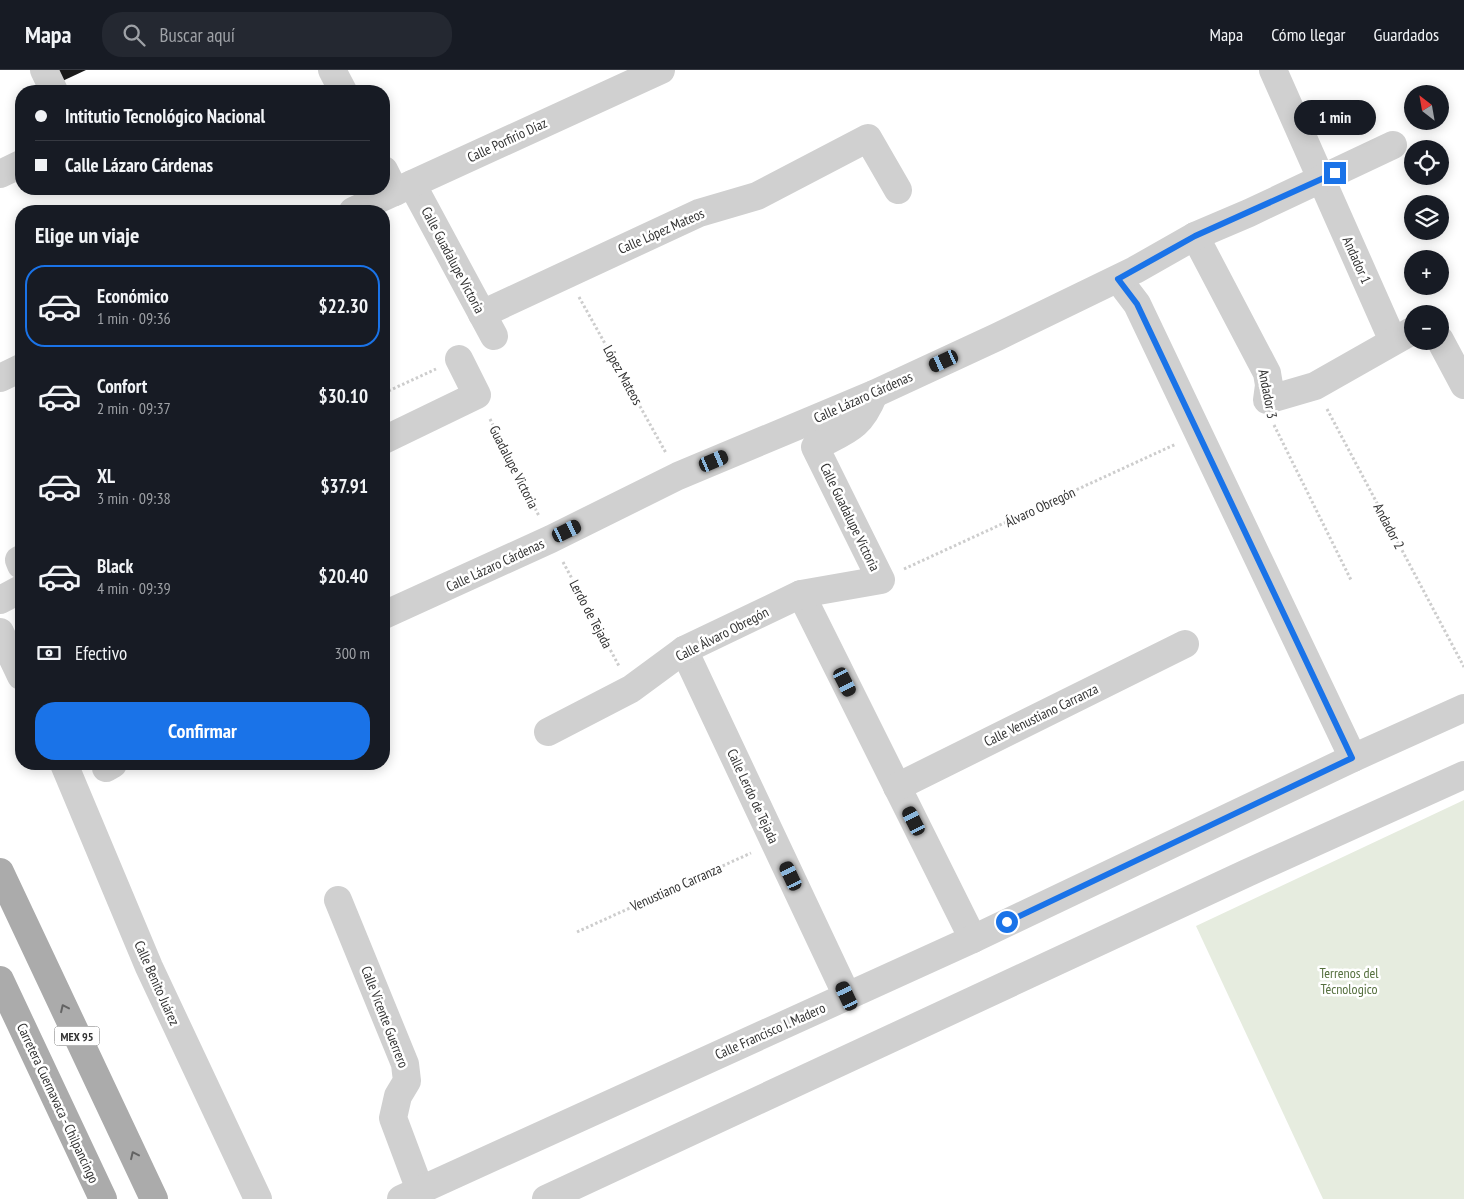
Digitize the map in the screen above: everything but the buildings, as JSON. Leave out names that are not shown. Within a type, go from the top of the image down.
[{"type":"main road","name":"MEX 95","points":[[0,872],[154,1199]]},
{"type":"main road","name":"Carretera Cuernavaca - Chilpancingo","points":[[0,980],[103,1199]]},
{"type":"street","points":[[44,70],[51,85]]},
{"type":"street","points":[[332,70],[340,85]]},
{"type":"street","name":"Calle Porfirio Díaz","points":[[397,182],[661,70]]},
{"type":"street","name":"Andador 1","points":[[1273,70],[1321,180],[1403,336]]},
{"type":"street","name":"Calle López Mateos","points":[[488,325],[567,274],[699,212],[757,196],[868,138],[898,190]]},
{"type":"street","name":"Calle Lázaro Cárdenas","points":[[390,612],[551,539],[678,476],[874,394],[997,337],[1118,279],[1195,236],[1321,180],[1392,145]]},
{"type":"street","points":[[0,174],[15,167]]},
{"type":"street","name":"Calle Guadalupe Victoria","points":[[397,182],[488,325]]},
{"type":"street","name":"Calle Porfirio Díaz","points":[[362,205],[377,195]]},
{"type":"street","name":"Andador 3","points":[[1195,236],[1267,373],[1269,385],[1267,400]]},
{"type":"street","points":[[1118,279],[1137,304],[1352,758]]},
{"type":"street","points":[[1267,400],[1315,386],[1403,336]]},
{"type":"street","points":[[1445,350],[1464,385]]},
{"type":"street","points":[[390,437],[477,395],[459,359]]},
{"type":"street","points":[[0,378],[15,371]]},
{"type":"street","name":"Calle Guadalupe Victoria","points":[[874,394],[867,411],[856,425],[815,447],[881,580]]},
{"type":"street","name":"Calle Álvaro Obregón","points":[[548,732],[631,689],[684,650],[801,594],[881,580]]},
{"type":"street","points":[[0,600],[15,592]]},
{"type":"street","points":[[801,594],[973,939]]},
{"type":"street","points":[[0,632],[15,663]]},
{"type":"street","name":"Calle Venustiano Carranza","points":[[897,787],[1185,644]]},
{"type":"street","name":"Calle Lerdo de Tejada","points":[[684,650],[847,996]]},
{"type":"street","name":"Calle Francisco I. Madero","points":[[410,1195],[973,939],[1352,758],[1464,708]]},
{"type":"street","name":"Calle Benito Juárez","points":[[67,770],[149,967],[258,1199]]},
{"type":"street","points":[[546,1199],[1238,877],[1464,775]]},
{"type":"street","name":"Calle Vicente Guerrero","points":[[338,900],[405,1064],[407,1081],[398,1096],[393,1118],[410,1195]]},
{"type":"path","name":"López Mateos","points":[[567,274],[678,476]]},
{"type":"path","points":[[390,390],[459,359]]},
{"type":"path","name":"Andador 2","points":[[1315,386],[1464,667]]},
{"type":"path","name":"Guadalupe Victoria","points":[[477,395],[551,539]]},
{"type":"path","name":"Andador 3","points":[[1267,400],[1274,424],[1350,580]]},
{"type":"path","name":"Álvaro Obregón","points":[[881,580],[1198,434]]},
{"type":"path","name":"Lerdo de Tejada","points":[[551,539],[631,689]]},
{"type":"path","name":"Venustiano Carranza","points":[[577,932],[774,842]]},
{"type":"green space","name":"Terrenos del Técnologico","points":[[1464,800],[1464,1199],[1323,1199],[1196,926]]},
{"type":"route","points":[[1007,922],[1352,758],[1137,304],[1118,279],[1195,236],[1335,173]]}]
